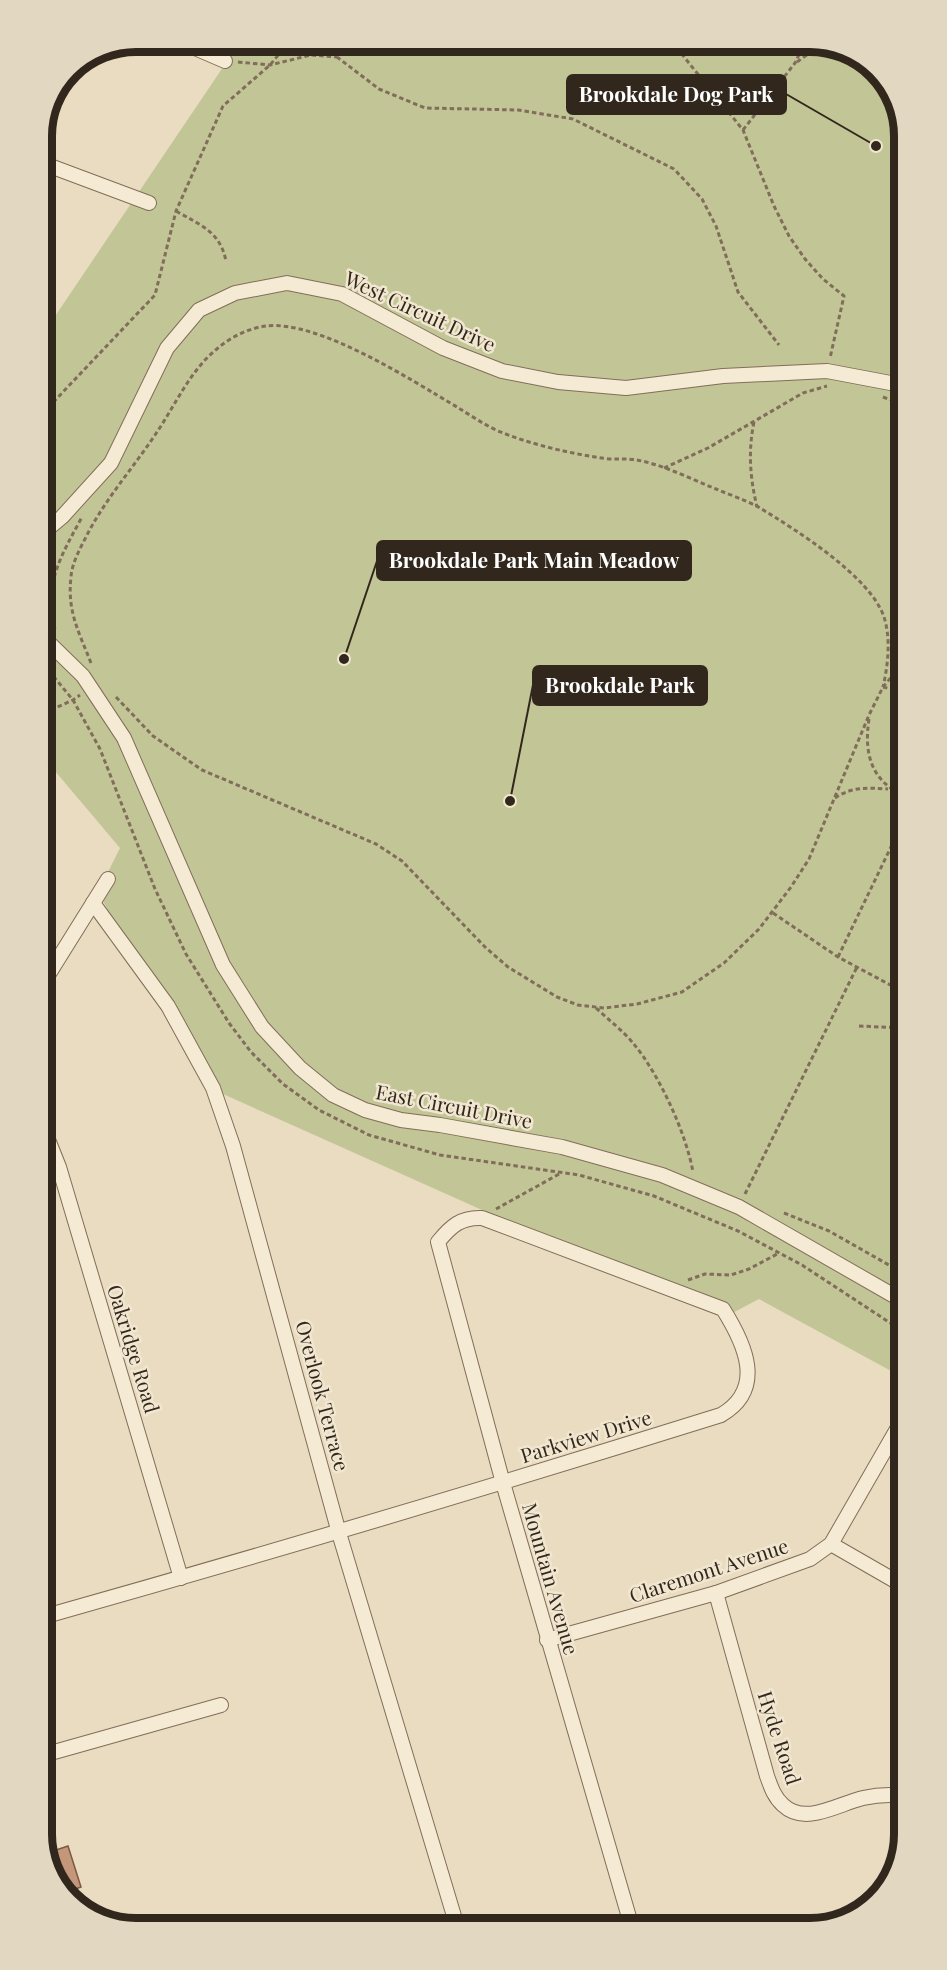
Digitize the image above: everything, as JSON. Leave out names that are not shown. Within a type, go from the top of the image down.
[{"type":"street","points":[[204,52],[225,61]]},
{"type":"street","points":[[53,167],[149,202]]},
{"type":"street","name":"West Circuit Drive","points":[[53,525],[111,463],[166,348],[199,310],[235,293],[286,283],[342,294],[443,348],[502,371],[558,382],[626,387],[723,376],[827,371],[894,384]]},
{"type":"street","name":"East Circuit Drive","points":[[53,640],[83,676],[124,738],[223,965],[262,1027],[300,1068],[333,1095],[365,1110],[401,1120],[562,1147],[645,1170],[739,1207],[894,1296]]},
{"type":"street","points":[[53,968],[108,879]]},
{"type":"street","name":"Overlook Terrace","points":[[93,903],[168,1006],[213,1088],[232,1146],[339,1533],[454,1917]]},
{"type":"street","name":"Oakridge Road","points":[[52,1151],[181,1578]]},
{"type":"street","name":"Parkview Drive","points":[[52,1614],[339,1533],[503,1483],[727,1412],[740,1400],[747,1385],[748,1370],[744,1346],[723,1309],[482,1218],[463,1220],[449,1228],[438,1242]]},
{"type":"street","name":"Mountain Avenue","points":[[438,1242],[503,1483],[630,1918]]},
{"type":"street","points":[[894,1434],[831,1544],[894,1580]]},
{"type":"street","name":"Claremont Avenue","points":[[548,1640],[716,1593],[810,1559],[831,1544]]},
{"type":"street","name":"Hyde Road","points":[[716,1593],[767,1776],[776,1797],[784,1807],[792,1812],[812,1814],[873,1796],[894,1796]]},
{"type":"street","points":[[52,1753],[221,1705]]},
{"type":"path","points":[[53,403],[155,295],[176,211],[223,106],[270,65],[281,52]]},
{"type":"path","points":[[336,52],[337,57]]},
{"type":"path","points":[[681,53],[743,130],[774,206],[789,236],[823,279],[844,296],[827,371]]},
{"type":"path","points":[[743,130],[795,63],[800,53]]},
{"type":"path","points":[[795,63],[809,53]]},
{"type":"path","points":[[225,61],[270,65],[311,55],[337,57],[379,89],[425,108],[518,110],[573,119],[674,169],[702,199],[716,226],[738,292],[779,345]]},
{"type":"path","points":[[176,211],[212,233],[223,247],[226,261]]},
{"type":"path","points":[[94,672],[70,611],[71,575],[79,550],[98,514],[173,409],[189,379],[217,349],[241,333],[267,326],[297,328],[330,338],[488,426],[512,436],[547,447],[603,458],[638,460],[757,507],[809,540],[864,585],[883,614],[888,636],[887,669],[883,687]]},
{"type":"path","points":[[664,469],[708,448],[803,393],[826,386],[836,387]]},
{"type":"path","points":[[877,395],[894,401]]},
{"type":"path","points":[[754,421],[751,439],[751,481],[757,507]]},
{"type":"path","points":[[53,583],[56,567],[83,516]]},
{"type":"path","points":[[113,694],[153,736],[202,770],[376,844],[402,861],[485,947],[508,967],[557,997],[578,1005],[595,1007],[637,1004],[682,992],[724,963],[759,929],[773,913],[809,860],[869,715],[883,687],[894,674]]},
{"type":"path","points":[[53,675],[73,700],[100,749],[155,889],[186,954],[229,1023],[251,1052],[283,1084],[319,1110],[369,1135],[440,1155],[563,1172],[597,1179],[654,1196],[738,1231],[802,1265],[894,1326]]},
{"type":"path","points":[[883,687],[894,690]]},
{"type":"path","points":[[53,709],[73,700]]},
{"type":"path","points":[[869,715],[866,741],[874,772],[894,791]]},
{"type":"path","points":[[834,799],[846,790],[890,789]]},
{"type":"path","points":[[838,957],[894,841]]},
{"type":"path","points":[[773,913],[838,957],[894,987]]},
{"type":"path","points":[[739,1207],[857,967]]},
{"type":"path","points":[[595,1007],[633,1042],[660,1080],[682,1136],[692,1169],[695,1189]]},
{"type":"path","points":[[859,1026],[894,1028]]},
{"type":"path","points":[[488,1213],[563,1172]]},
{"type":"path","points":[[784,1213],[829,1231],[894,1268]]},
{"type":"path","points":[[685,1281],[705,1275],[731,1275],[749,1269],[779,1253]]},
{"type":"green space","points":[[233,52],[816,53],[837,57],[852,64],[862,70],[877,85],[888,104],[893,120],[894,137],[894,1373],[759,1299],[723,1318],[205,1086],[98,892],[120,848],[53,768],[53,319]]},
{"type":"building","points":[[68,1846],[81,1887],[74,1890],[70,1885],[59,1866],[54,1851]]},
{"type":"place","name":"Brookdale Dog Park","points":[[876,146]]},
{"type":"place","name":"Brookdale Park Main Meadow","points":[[344,659]]},
{"type":"place","name":"Brookdale Park","points":[[510,801]]}]
